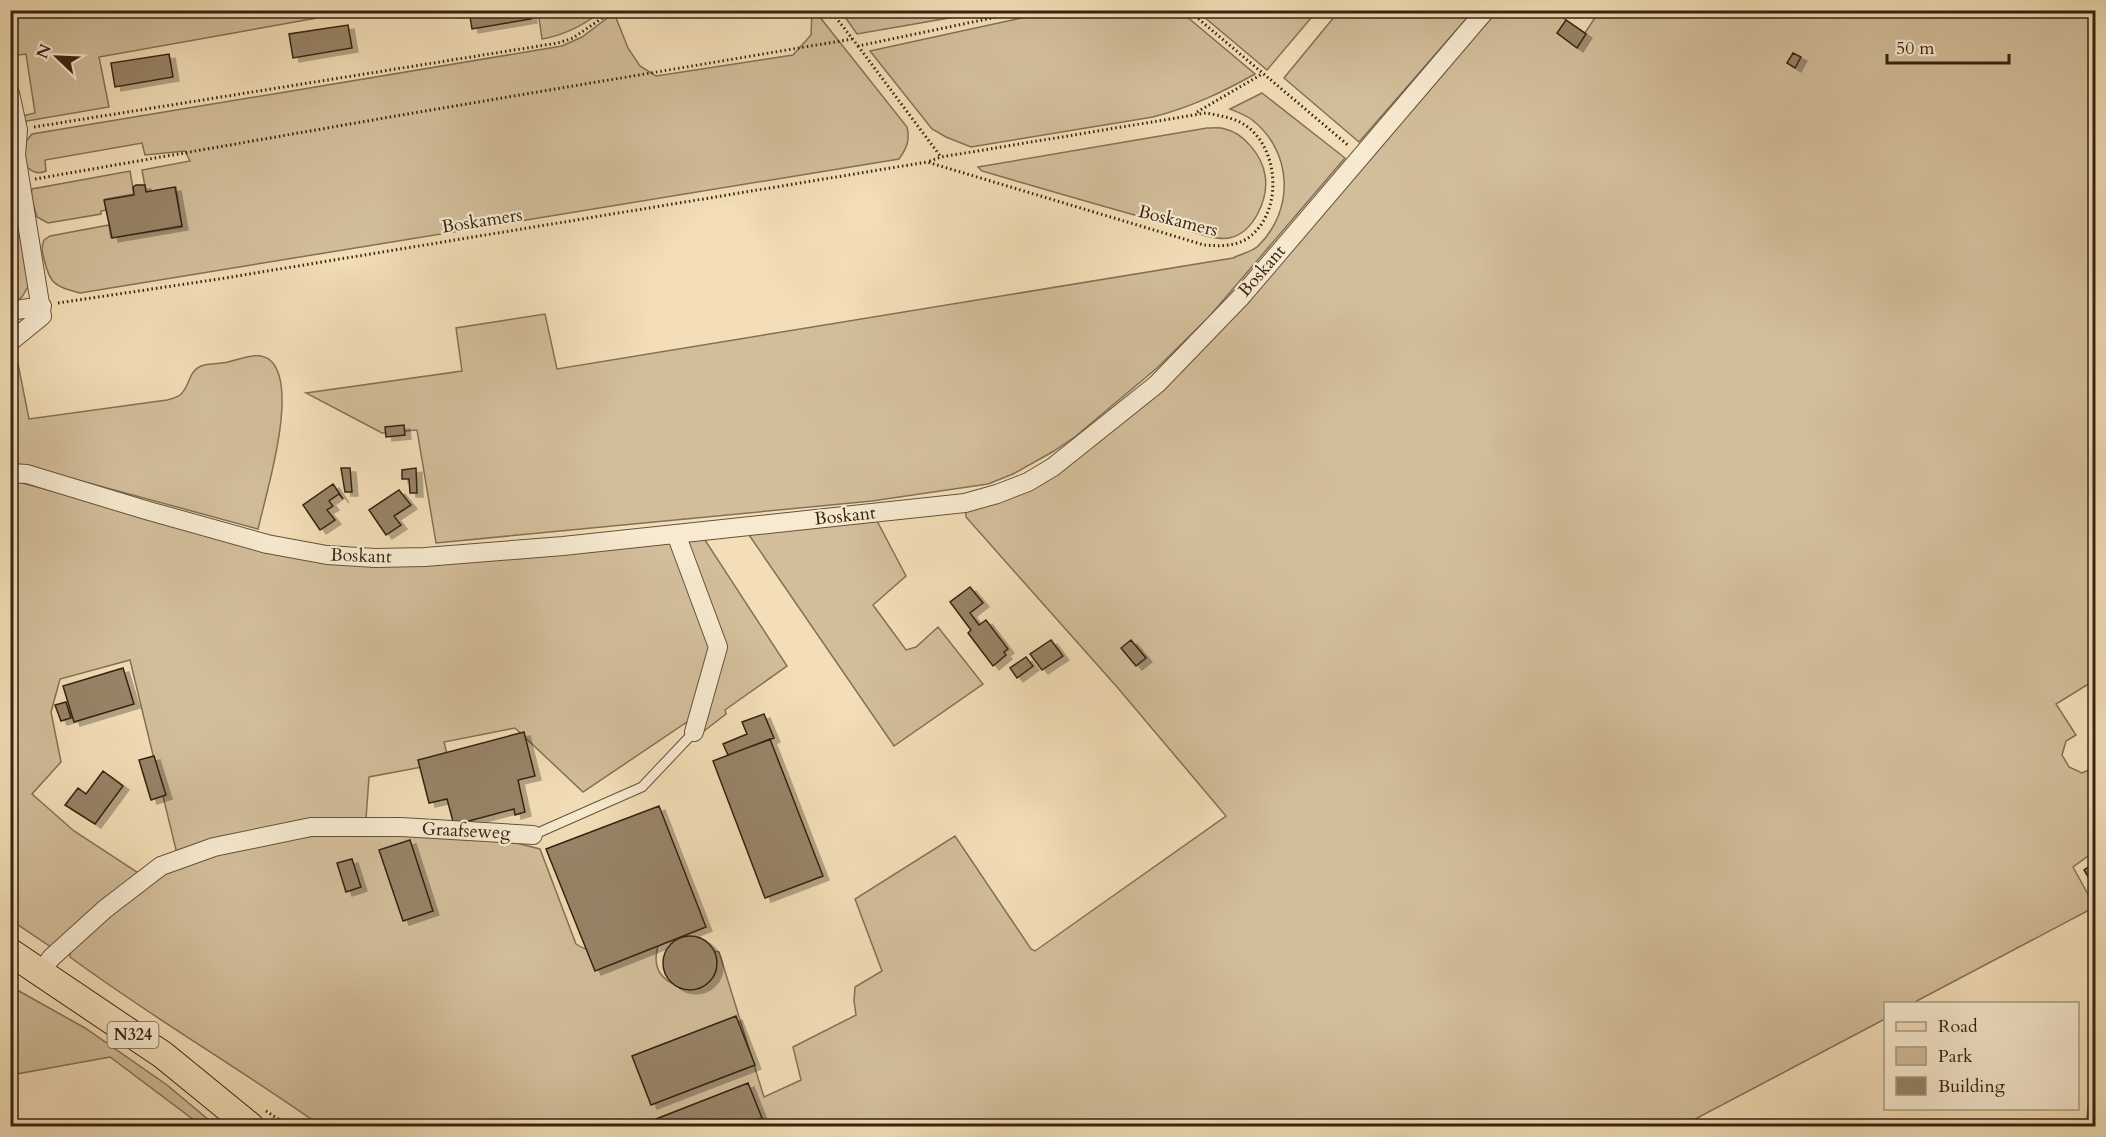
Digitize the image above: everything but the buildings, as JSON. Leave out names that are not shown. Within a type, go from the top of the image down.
[{"type":"main road","name":"N324","points":[[10,952],[163,1055],[250,1126]]},
{"type":"street","name":"Boskant","points":[[10,473],[27,474],[149,512],[267,544],[327,555],[375,558],[425,557],[676,534],[965,503],[997,494],[1028,482],[1053,467],[1156,384],[1241,297],[1486,10]]},
{"type":"street","points":[[10,93],[21,182],[19,215],[42,306],[42,316],[10,342]]},
{"type":"street","points":[[10,311],[42,306]]},
{"type":"street","name":"Graafseweg","points":[[676,534],[718,647],[694,732]]},
{"type":"street","name":"Graafseweg","points":[[41,972],[51,958],[105,909],[161,866],[214,847],[311,827],[402,827],[533,835]]},
{"type":"lane","name":"Graafseweg","points":[[533,835],[642,787],[694,732]]},
{"type":"path","points":[[14,120],[558,43],[573,38],[614,10]]},
{"type":"path","points":[[830,10],[942,157]]},
{"type":"path","points":[[858,45],[1030,10]]},
{"type":"path","points":[[1188,10],[1361,156]]},
{"type":"path","points":[[21,182],[852,39]]},
{"type":"path","name":"Boskamers","points":[[1196,113],[1262,74]]},
{"type":"path","name":"Boskamers","points":[[42,306],[927,162],[942,157],[1130,127],[1206,112],[1245,125],[1264,144],[1273,169],[1273,189],[1266,214],[1259,227],[1248,238],[1236,244],[1224,246],[1204,245],[927,162]]},
{"type":"green space","points":[[538,10],[602,11],[574,29],[542,39]]},
{"type":"green space","points":[[812,10],[907,127],[907,144],[899,159],[80,293],[59,286],[51,279],[46,268],[42,247],[44,240],[50,236],[109,225],[111,238],[182,227],[176,187],[146,192],[142,170],[190,161],[185,151],[145,155],[142,143],[45,160],[46,171],[37,172],[24,164],[24,144],[32,134],[562,46],[582,37],[614,13],[628,48],[640,66],[656,76],[793,55],[811,35]]},
{"type":"green space","points":[[840,10],[989,10],[989,11],[857,34]]},
{"type":"green space","points":[[1058,10],[1180,11],[1255,74],[1206,99],[1153,117],[971,147],[932,129],[870,51]]},
{"type":"green space","points":[[1317,10],[1267,70],[1197,11]]},
{"type":"green space","points":[[1600,10],[2095,11],[2095,680],[2056,704],[2076,735],[2066,741],[2062,755],[2069,767],[2082,773],[2095,767],[2095,851],[2073,867],[2095,907],[1915,1002],[1884,1002],[1884,1020],[1682,1126],[321,1126],[132,1001],[70,957],[70,951],[98,924],[168,872],[223,852],[289,838],[408,829],[516,843],[540,849],[576,944],[586,949],[606,952],[658,946],[656,963],[662,975],[671,983],[683,986],[696,984],[706,978],[713,967],[713,951],[719,952],[764,1097],[801,1080],[793,1047],[856,1015],[855,987],[882,971],[855,899],[955,836],[1031,949],[1035,951],[1226,816],[1117,687],[966,517],[965,508],[1005,497],[1228,322],[1497,11],[1553,11],[1585,33]]},
{"type":"green space","points":[[11,11],[356,11],[99,57],[109,107],[27,121],[23,120],[22,116],[35,113],[26,54],[11,56]]},
{"type":"green space","points":[[1339,11],[1473,11],[1359,142],[1284,78]]},
{"type":"green space","points":[[1262,93],[1345,158],[1208,318],[1157,368],[1076,436],[1013,474],[988,484],[872,501],[436,543],[417,430],[382,433],[306,393],[462,371],[456,328],[545,314],[557,369],[1233,258],[1253,250],[1270,232],[1283,198],[1284,181],[1275,147],[1265,132],[1251,119],[1230,109]]},
{"type":"green space","points":[[1207,128],[1225,129],[1239,135],[1256,153],[1265,175],[1265,194],[1258,213],[1246,229],[1229,238],[1198,234],[982,171],[978,167]]},
{"type":"green space","points":[[130,171],[134,194],[105,199],[106,210],[101,211],[101,214],[48,223],[37,217],[31,196],[32,189]]},
{"type":"green space","points":[[10,223],[19,223],[30,283],[22,297],[11,304]]},
{"type":"green space","points":[[15,349],[29,419],[167,400],[183,392],[191,375],[201,366],[244,357],[267,358],[279,375],[282,394],[281,417],[273,468],[258,529],[11,462],[10,352]]},
{"type":"green space","points":[[10,480],[314,559],[703,537],[787,666],[725,710],[726,714],[704,731],[693,718],[583,792],[515,728],[444,742],[449,762],[369,777],[366,819],[177,854],[130,660],[60,679],[51,712],[61,762],[32,794],[74,831],[140,874],[51,947],[11,920]]},
{"type":"green space","points":[[876,519],[906,576],[873,605],[906,650],[916,647],[938,627],[983,684],[894,746],[747,532]]},
{"type":"green space","points":[[10,986],[85,1028],[167,1085],[216,1126],[202,1126],[110,1057],[11,1075]]},
{"type":"green space","points":[[2095,1051],[2095,1126],[2086,1126]]}]
